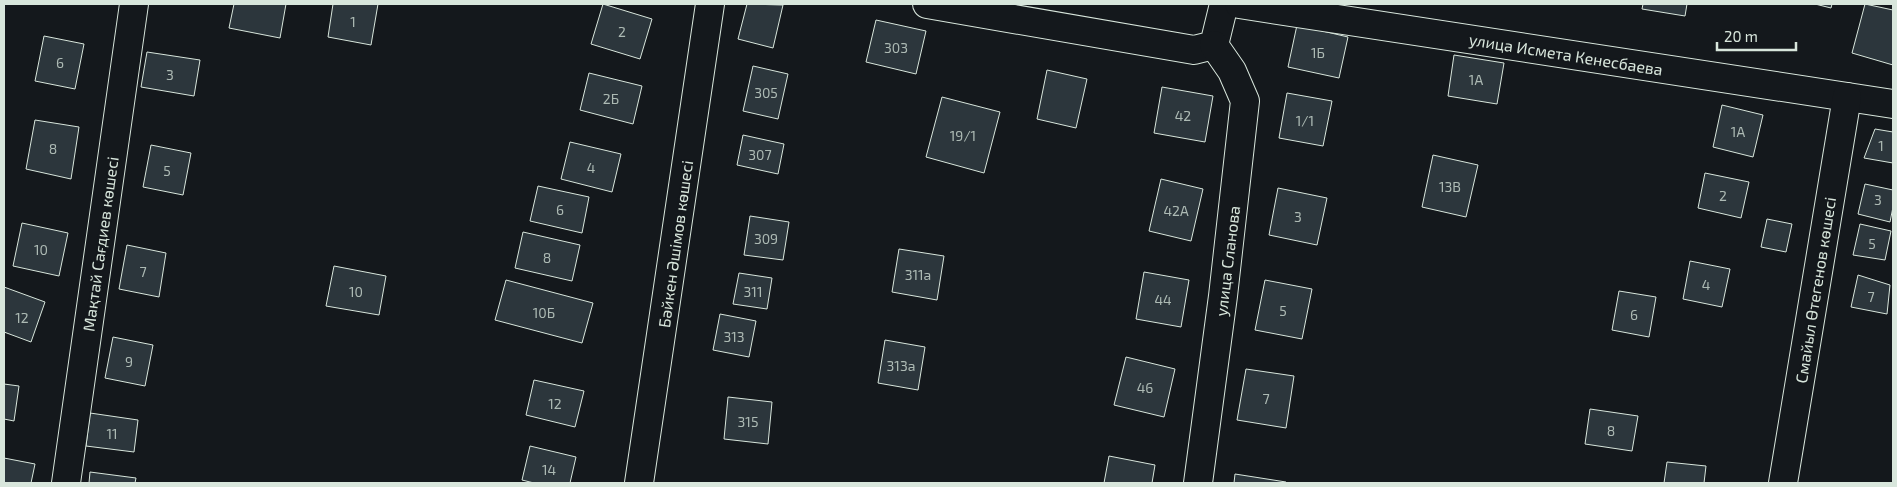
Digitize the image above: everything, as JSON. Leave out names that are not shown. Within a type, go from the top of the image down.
[{"type":"street","name":"Мақтай Сағдиев көшесі","points":[[66,483],[134,4]]},
{"type":"street","name":"Бәйкен Әшімов көшесі","points":[[639,483],[710,4]]},
{"type":"street","points":[[927,4],[1194,50],[1214,45],[1224,4]]},
{"type":"street","name":"улица Исмета Кенесбаева","points":[[1239,4],[1893,104]]},
{"type":"street","name":"улица Сланова","points":[[1198,483],[1223,296],[1245,102],[1232,71],[1214,45]]},
{"type":"street","name":"Смайыл Өтегенов көшесі","points":[[1784,483],[1847,97]]},
{"type":"building","points":[[234,4],[286,4],[280,38],[229,28]]},
{"type":"building","points":[[333,4],[378,4],[371,45],[328,37]]},
{"type":"building","points":[[603,4],[652,19],[640,59],[591,44]]},
{"type":"building","points":[[747,4],[783,5],[773,48],[738,39]]},
{"type":"building","points":[[1643,4],[1687,4],[1685,16],[1642,9]]},
{"type":"building","points":[[1815,4],[1832,4],[1831,8]]},
{"type":"building","points":[[1865,4],[1893,10],[1893,65],[1852,53]]},
{"type":"building","points":[[876,20],[926,31],[916,74],[866,62]]},
{"type":"building","points":[[1297,25],[1348,37],[1339,78],[1288,67]]},
{"type":"building","points":[[44,36],[84,44],[75,89],[35,81]]},
{"type":"building","points":[[147,52],[200,60],[194,96],[141,87]]},
{"type":"building","points":[[1454,55],[1504,63],[1497,104],[1448,96]]},
{"type":"building","points":[[753,66],[788,74],[778,119],[743,111]]},
{"type":"building","points":[[1047,70],[1087,79],[1076,128],[1037,119]]},
{"type":"building","points":[[589,73],[642,86],[633,124],[580,110]]},
{"type":"building","points":[[1162,87],[1213,96],[1205,142],[1154,133]]},
{"type":"building","points":[[1287,93],[1332,101],[1323,146],[1279,138]]},
{"type":"building","points":[[942,97],[1000,112],[984,173],[926,157]]},
{"type":"building","points":[[1722,105],[1763,115],[1753,157],[1713,147]]},
{"type":"building","points":[[35,120],[79,127],[71,179],[26,169]]},
{"type":"building","points":[[1875,129],[1893,132],[1893,163],[1864,158]]},
{"type":"building","points":[[743,135],[784,144],[778,174],[737,165]]},
{"type":"building","points":[[570,142],[621,154],[612,192],[561,179]]},
{"type":"building","points":[[151,145],[191,153],[183,195],[143,187]]},
{"type":"building","points":[[1433,155],[1478,165],[1466,217],[1422,207]]},
{"type":"building","points":[[1705,173],[1749,182],[1741,218],[1698,208]]},
{"type":"building","points":[[1161,179],[1203,189],[1191,241],[1149,231]]},
{"type":"building","points":[[1865,184],[1893,190],[1893,207],[1890,222],[1858,214]]},
{"type":"building","points":[[538,186],[589,197],[582,233],[530,221]]},
{"type":"building","points":[[1278,188],[1327,198],[1317,245],[1269,235]]},
{"type":"building","points":[[750,216],[789,222],[783,260],[744,255]]},
{"type":"building","points":[[1767,219],[1792,224],[1786,252],[1761,247]]},
{"type":"building","points":[[22,223],[68,233],[59,276],[13,266]]},
{"type":"building","points":[[1860,224],[1891,231],[1885,260],[1853,255]]},
{"type":"building","points":[[523,232],[580,245],[572,281],[515,268]]},
{"type":"building","points":[[127,245],[166,253],[159,297],[119,289]]},
{"type":"building","points":[[899,249],[944,256],[937,300],[892,292]]},
{"type":"building","points":[[1690,261],[1730,269],[1722,307],[1683,299]]},
{"type":"building","points":[[334,266],[386,276],[379,315],[326,306]]},
{"type":"building","points":[[1144,272],[1189,280],[1181,327],[1136,319]]},
{"type":"building","points":[[739,273],[772,278],[767,309],[733,304]]},
{"type":"building","points":[[1858,275],[1890,285],[1887,314],[1851,307]]},
{"type":"building","points":[[506,280],[593,303],[582,343],[495,320]]},
{"type":"building","points":[[1265,280],[1312,289],[1302,339],[1255,330]]},
{"type":"building","points":[[4,287],[45,302],[31,342],[4,332]]},
{"type":"building","points":[[1619,291],[1656,297],[1649,337],[1612,330]]},
{"type":"building","points":[[720,314],[756,321],[749,357],[713,350]]},
{"type":"building","points":[[113,337],[153,345],[145,386],[105,378]]},
{"type":"building","points":[[885,340],[925,347],[918,390],[878,383]]},
{"type":"building","points":[[1126,357],[1175,369],[1164,417],[1114,405]]},
{"type":"building","points":[[1246,369],[1294,376],[1286,428],[1237,420]]},
{"type":"building","points":[[534,380],[584,391],[575,427],[526,415]]},
{"type":"building","points":[[4,384],[19,386],[14,421],[4,419]]},
{"type":"building","points":[[728,397],[772,402],[768,444],[724,439]]},
{"type":"building","points":[[1590,409],[1638,416],[1632,451],[1585,444]]},
{"type":"building","points":[[90,413],[138,420],[134,452],[86,446]]},
{"type":"building","points":[[530,446],[576,457],[570,483],[534,483],[522,480]]},
{"type":"building","points":[[1109,456],[1155,465],[1152,483],[1104,483]]},
{"type":"building","points":[[4,458],[35,464],[31,483],[4,483]]},
{"type":"building","points":[[1667,462],[1706,466],[1704,483],[1664,483]]},
{"type":"building","points":[[90,472],[136,478],[135,483],[89,483]]},
{"type":"building","points":[[1235,474],[1286,482],[1286,483],[1234,483]]}]
